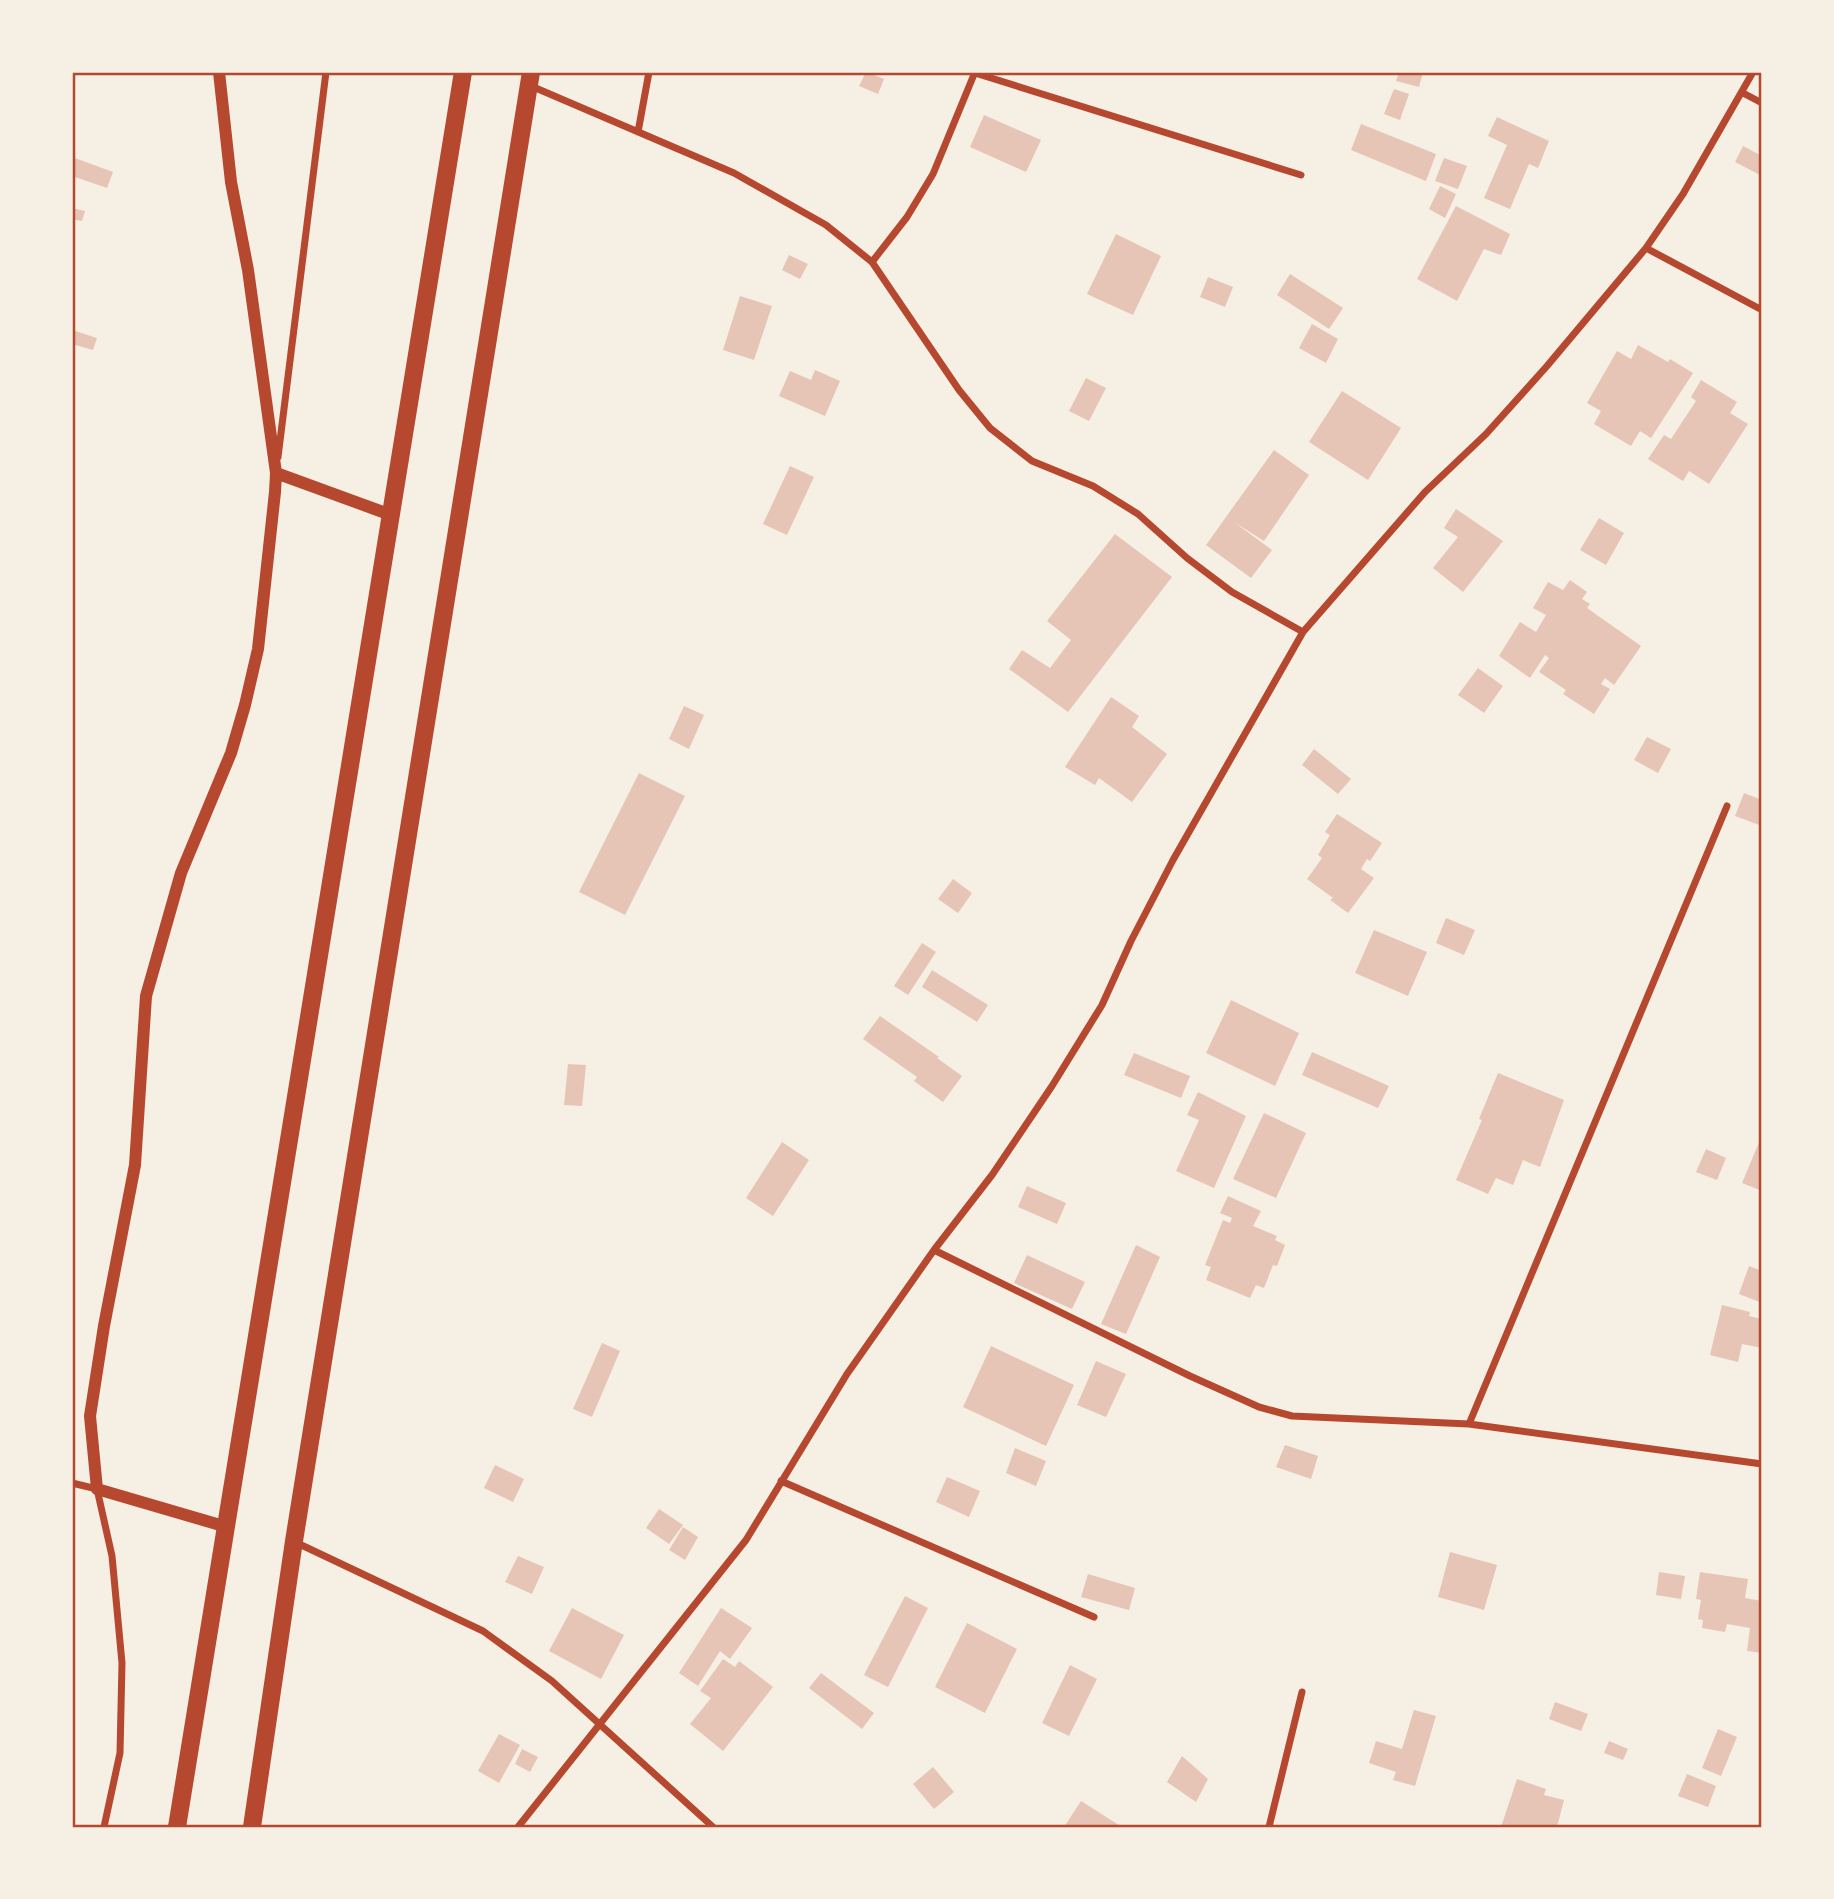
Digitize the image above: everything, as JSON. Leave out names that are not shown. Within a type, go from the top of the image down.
[{"type":"main road","points":[[177,1827],[463,72]]},
{"type":"main road","points":[[252,1827],[294,1541],[530,79]]},
{"type":"street","points":[[219,72],[231,182],[248,270],[276,473]]},
{"type":"street","points":[[104,1827],[120,1753],[122,1664],[112,1556],[97,1489],[90,1416],[104,1326],[135,1166],[146,996],[181,873],[231,752],[258,649],[276,473],[326,72]]},
{"type":"street","points":[[638,132],[649,72]]},
{"type":"street","points":[[872,262],[907,217],[933,174],[975,72],[1301,175]]},
{"type":"street","points":[[518,1827],[746,1540],[847,1374],[934,1250],[992,1175],[1052,1086],[1102,1005],[1173,860],[1303,632],[1425,492],[1486,434],[1547,366],[1646,248],[1683,194],[1753,72]]},
{"type":"street","points":[[530,79],[638,132],[734,173],[826,225],[872,262],[959,390],[990,428],[1032,461],[1093,486],[1138,514],[1187,558],[1233,592],[1303,632]]},
{"type":"street","points":[[1743,93],[1762,103]]},
{"type":"street","points":[[1646,248],[1762,310]]},
{"type":"street","points":[[276,473],[391,515]]},
{"type":"street","points":[[1469,1424],[1727,806]]},
{"type":"street","points":[[934,1250],[1190,1376],[1259,1407],[1292,1416],[1469,1424],[1762,1464]]},
{"type":"street","points":[[781,1481],[1094,1617]]},
{"type":"street","points":[[72,1483],[227,1527]]},
{"type":"street","points":[[294,1541],[484,1631],[552,1681],[713,1827]]},
{"type":"street","points":[[1269,1827],[1302,1692]]},
{"type":"building","points":[[866,72],[884,79],[878,94],[859,86]]},
{"type":"building","points":[[1399,72],[1423,72],[1419,87],[1396,81]]},
{"type":"building","points":[[1394,89],[1409,94],[1400,120],[1384,114]]},
{"type":"building","points":[[984,115],[1041,140],[1026,172],[970,147]]},
{"type":"building","points":[[1497,117],[1549,141],[1538,168],[1529,164],[1510,209],[1484,198],[1507,145],[1488,136]]},
{"type":"building","points":[[1361,124],[1436,154],[1426,181],[1351,150]]},
{"type":"building","points":[[1743,146],[1762,156],[1760,175],[1735,162]]},
{"type":"building","points":[[72,157],[113,172],[107,188],[72,176]]},
{"type":"building","points":[[1444,158],[1467,166],[1458,189],[1435,181]]},
{"type":"building","points":[[1440,186],[1456,194],[1445,218],[1429,209]]},
{"type":"building","points":[[1456,206],[1510,234],[1501,255],[1484,249],[1457,301],[1417,279]]},
{"type":"building","points":[[72,208],[85,211],[82,221],[72,219]]},
{"type":"building","points":[[1116,234],[1161,256],[1133,315],[1087,294]]},
{"type":"building","points":[[789,255],[808,264],[800,279],[782,270]]},
{"type":"building","points":[[1290,274],[1343,308],[1329,329],[1277,295]]},
{"type":"building","points":[[1208,277],[1233,287],[1225,307],[1200,297]]},
{"type":"building","points":[[740,296],[772,306],[754,360],[723,350]]},
{"type":"building","points":[[1312,324],[1338,339],[1326,363],[1299,348]]},
{"type":"building","points":[[72,330],[97,338],[93,350],[72,344]]},
{"type":"building","points":[[1638,345],[1693,373],[1651,438],[1640,431],[1631,446],[1594,424],[1601,411],[1587,403],[1617,351],[1631,359]]},
{"type":"building","points":[[815,370],[840,381],[825,416],[779,396],[790,371],[811,380]]},
{"type":"building","points":[[1086,378],[1106,388],[1089,421],[1069,411]]},
{"type":"building","points":[[1701,380],[1737,402],[1730,413],[1748,424],[1709,484],[1689,471],[1683,481],[1648,459],[1664,435],[1671,439],[1696,401],[1691,397]]},
{"type":"building","points":[[1342,391],[1401,428],[1368,480],[1309,442]]},
{"type":"building","points":[[1274,450],[1309,475],[1264,541],[1234,522],[1272,550],[1251,578],[1206,545]]},
{"type":"building","points":[[790,466],[814,477],[787,535],[763,524]]},
{"type":"building","points":[[1456,509],[1503,541],[1463,592],[1433,568],[1458,537],[1444,528]]},
{"type":"building","points":[[1599,518],[1624,533],[1606,565],[1580,550]]},
{"type":"building","points":[[1115,534],[1172,577],[1068,712],[1009,669],[1022,650],[1050,668],[1071,640],[1047,621]]},
{"type":"building","points":[[1570,580],[1587,592],[1582,599],[1590,604],[1587,608],[1641,646],[1614,685],[1605,678],[1601,684],[1610,689],[1594,714],[1563,694],[1566,690],[1539,672],[1549,658],[1545,655],[1530,678],[1499,656],[1520,622],[1536,632],[1546,615],[1533,608],[1548,582],[1563,590]]},
{"type":"building","points":[[1478,668],[1503,686],[1484,713],[1458,695]]},
{"type":"building","points":[[1111,697],[1139,716],[1132,727],[1167,754],[1132,802],[1099,778],[1095,785],[1065,767]]},
{"type":"building","points":[[684,706],[704,715],[689,749],[669,739]]},
{"type":"building","points":[[1647,737],[1671,749],[1658,773],[1634,760]]},
{"type":"building","points":[[1314,749],[1351,779],[1338,794],[1302,765]]},
{"type":"building","points":[[639,773],[685,796],[625,915],[579,892]]},
{"type":"building","points":[[1744,793],[1762,800],[1762,826],[1735,816]]},
{"type":"building","points":[[1337,814],[1382,843],[1361,869],[1374,878],[1348,913],[1307,879],[1322,858],[1318,855],[1330,835],[1325,832]]},
{"type":"building","points":[[953,879],[972,893],[958,913],[938,899]]},
{"type":"building","points":[[1446,918],[1475,930],[1464,955],[1436,943]]},
{"type":"building","points":[[1374,930],[1427,952],[1408,996],[1355,973]]},
{"type":"building","points":[[922,943],[936,952],[908,995],[894,986]]},
{"type":"building","points":[[932,970],[988,1005],[977,1022],[922,987]]},
{"type":"building","points":[[1231,1000],[1299,1033],[1275,1086],[1206,1053]]},
{"type":"building","points":[[880,1016],[962,1076],[943,1102],[914,1081],[917,1077],[863,1039]]},
{"type":"building","points":[[1312,1052],[1389,1086],[1378,1108],[1302,1075]]},
{"type":"building","points":[[1134,1053],[1190,1076],[1181,1098],[1124,1075]]},
{"type":"building","points":[[568,1064],[586,1065],[582,1106],[564,1105]]},
{"type":"building","points":[[1498,1073],[1564,1100],[1540,1167],[1523,1160],[1513,1185],[1496,1178],[1488,1194],[1456,1180],[1482,1120],[1479,1119]]},
{"type":"building","points":[[1198,1092],[1246,1116],[1214,1188],[1176,1171],[1199,1120],[1187,1115]]},
{"type":"building","points":[[1264,1113],[1306,1133],[1276,1198],[1233,1179]]},
{"type":"building","points":[[1760,1140],[1762,1141],[1762,1191],[1742,1183]]},
{"type":"building","points":[[782,1142],[809,1160],[773,1216],[746,1198]]},
{"type":"building","points":[[1706,1149],[1726,1158],[1717,1180],[1696,1172]]},
{"type":"building","points":[[1027,1186],[1066,1203],[1057,1224],[1018,1207]]},
{"type":"building","points":[[1228,1196],[1261,1211],[1253,1226],[1277,1236],[1275,1240],[1285,1245],[1264,1288],[1256,1285],[1250,1298],[1206,1280],[1211,1267],[1205,1265],[1223,1220],[1230,1223],[1232,1218],[1220,1213]]},
{"type":"building","points":[[1136,1245],[1160,1257],[1126,1334],[1101,1324]]},
{"type":"building","points":[[1027,1255],[1085,1282],[1072,1309],[1014,1283]]},
{"type":"building","points":[[1749,1266],[1762,1271],[1762,1303],[1739,1294]]},
{"type":"building","points":[[1722,1305],[1750,1312],[1749,1316],[1762,1319],[1762,1348],[1742,1344],[1738,1362],[1710,1355]]},
{"type":"building","points":[[602,1343],[620,1351],[592,1417],[573,1409]]},
{"type":"building","points":[[991,1346],[1074,1385],[1046,1446],[963,1407]]},
{"type":"building","points":[[1096,1361],[1126,1374],[1106,1417],[1077,1405]]},
{"type":"building","points":[[1285,1445],[1318,1456],[1311,1479],[1276,1467]]},
{"type":"building","points":[[1015,1448],[1046,1461],[1036,1486],[1006,1473]]},
{"type":"building","points":[[495,1465],[524,1479],[513,1502],[484,1488]]},
{"type":"building","points":[[947,1477],[980,1491],[969,1517],[936,1502]]},
{"type":"building","points":[[659,1509],[683,1525],[669,1544],[646,1528]]},
{"type":"building","points":[[683,1527],[698,1537],[685,1560],[669,1550]]},
{"type":"building","points":[[1450,1552],[1497,1565],[1484,1610],[1438,1597]]},
{"type":"building","points":[[518,1556],[544,1567],[532,1594],[505,1582]]},
{"type":"building","points":[[1659,1572],[1685,1576],[1681,1599],[1656,1595]]},
{"type":"building","points":[[1700,1572],[1748,1579],[1745,1598],[1762,1601],[1762,1653],[1747,1651],[1750,1628],[1727,1624],[1725,1632],[1702,1628],[1703,1620],[1698,1619],[1701,1600],[1696,1599]]},
{"type":"building","points":[[1088,1574],[1135,1588],[1129,1610],[1081,1597]]},
{"type":"building","points":[[905,1596],[928,1608],[888,1687],[864,1675]]},
{"type":"building","points":[[572,1608],[624,1635],[601,1679],[549,1651]]},
{"type":"building","points":[[721,1608],[752,1628],[730,1659],[720,1651],[698,1686],[679,1673]]},
{"type":"building","points":[[967,1623],[1017,1649],[985,1713],[935,1687]]},
{"type":"building","points":[[723,1659],[735,1667],[739,1661],[773,1687],[723,1751],[690,1724],[711,1698],[700,1691]]},
{"type":"building","points":[[1070,1665],[1097,1679],[1069,1736],[1042,1723]]},
{"type":"building","points":[[821,1673],[874,1713],[862,1729],[809,1688]]},
{"type":"building","points":[[1555,1702],[1588,1714],[1581,1731],[1549,1719]]},
{"type":"building","points":[[1414,1710],[1436,1716],[1415,1786],[1393,1780],[1396,1772],[1369,1763],[1376,1741],[1402,1749]]},
{"type":"building","points":[[1718,1729],[1737,1737],[1721,1776],[1702,1768]]},
{"type":"building","points":[[499,1734],[520,1745],[499,1783],[478,1771]]},
{"type":"building","points":[[1609,1741],[1628,1749],[1623,1760],[1604,1753]]},
{"type":"building","points":[[522,1749],[538,1757],[530,1772],[515,1764]]},
{"type":"building","points":[[1182,1756],[1208,1779],[1196,1802],[1167,1782]]},
{"type":"building","points":[[933,1767],[954,1792],[934,1809],[913,1784]]},
{"type":"building","points":[[1687,1774],[1716,1786],[1708,1807],[1678,1796]]},
{"type":"building","points":[[1517,1779],[1546,1789],[1544,1795],[1564,1800],[1557,1827],[1501,1827]]},
{"type":"building","points":[[1081,1801],[1122,1827],[1064,1827]]}]
